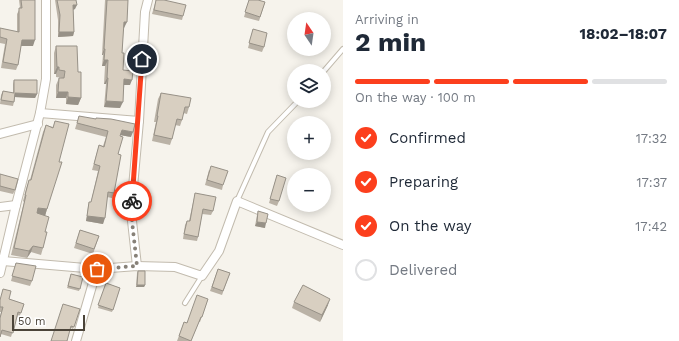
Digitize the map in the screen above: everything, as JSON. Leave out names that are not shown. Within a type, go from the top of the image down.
[{"type":"street","points":[[0,273],[40,113],[46,74],[46,0]]},
{"type":"street","points":[[137,266],[132,221],[132,198],[145,12],[148,0]]},
{"type":"street","points":[[40,113],[138,121]]},
{"type":"street","points":[[0,134],[38,124]]},
{"type":"street","points":[[3,261],[97,269],[137,266],[175,267],[202,276],[219,251],[237,201],[343,245]]},
{"type":"street","points":[[0,207],[16,205]]},
{"type":"street","points":[[76,341],[97,269]]},
{"type":"lane","points":[[330,64],[343,49]]},
{"type":"lane","points":[[237,201],[268,132],[291,108]]},
{"type":"lane","points":[[185,303],[202,276]]},
{"type":"building","points":[[21,0],[35,0],[35,40],[22,40],[18,65],[3,62],[7,39],[0,37],[0,28],[19,32],[19,8],[22,8]]},
{"type":"building","points":[[57,0],[76,0],[77,5],[73,5],[74,32],[59,32],[60,15]]},
{"type":"building","points":[[107,0],[128,0],[127,22],[124,22],[122,53],[124,53],[123,70],[133,71],[132,80],[124,79],[123,102],[106,101],[108,60],[104,60],[104,49]]},
{"type":"building","points":[[156,0],[164,0],[186,5],[183,16],[154,10]]},
{"type":"building","points":[[249,0],[265,2],[260,17],[245,12]]},
{"type":"building","points":[[253,29],[267,33],[264,47],[249,43]]},
{"type":"building","points":[[56,46],[77,46],[78,72],[81,72],[81,98],[68,97],[68,92],[58,92],[59,78],[64,78],[65,71],[59,70],[59,67],[57,67]]},
{"type":"building","points":[[14,80],[37,80],[37,94],[15,93],[14,102],[1,100],[3,91],[14,93]]},
{"type":"building","points":[[161,93],[191,98],[189,107],[185,107],[182,120],[177,119],[172,139],[154,135]]},
{"type":"building","points":[[79,116],[96,119],[111,119],[135,124],[133,132],[122,130],[120,136],[123,137],[118,154],[121,155],[114,193],[108,192],[105,218],[87,216],[89,202],[91,202],[100,166],[94,164],[99,145],[104,147],[108,131],[77,123]]},
{"type":"building","points":[[55,121],[69,124],[59,162],[62,162],[47,209],[38,208],[37,213],[49,217],[43,248],[33,246],[29,251],[14,248],[25,195],[29,180],[31,180],[46,125],[53,128]]},
{"type":"building","points":[[211,166],[228,171],[223,185],[207,180]]},
{"type":"building","points":[[0,174],[18,179],[15,190],[0,186]]},
{"type":"building","points":[[277,175],[286,178],[279,201],[270,199]]},
{"type":"building","points":[[195,193],[216,197],[213,211],[203,209],[198,237],[184,234],[187,221],[190,221]]},
{"type":"building","points":[[258,211],[268,214],[266,223],[257,222]]},
{"type":"building","points":[[80,230],[99,236],[94,249],[76,243]]},
{"type":"building","points":[[16,263],[36,266],[32,281],[12,276]]},
{"type":"building","points":[[218,269],[230,273],[223,291],[212,287]]},
{"type":"building","points":[[138,271],[145,271],[145,285],[137,285]]},
{"type":"building","points":[[71,274],[83,277],[80,289],[68,286]]},
{"type":"building","points":[[106,283],[120,288],[113,310],[98,305]]},
{"type":"building","points":[[303,285],[330,299],[322,315],[294,302]]},
{"type":"building","points":[[3,289],[11,291],[9,299],[24,304],[21,313],[18,312],[13,333],[2,330],[0,337],[0,318],[3,307],[0,307],[0,300]]},
{"type":"building","points":[[197,295],[208,299],[191,341],[179,336],[184,322],[187,323]]},
{"type":"building","points":[[63,304],[80,309],[74,327],[71,326],[67,341],[51,341]]},
{"type":"way so far","points":[[97,269],[137,266],[132,221],[132,201]]},
{"type":"route","points":[[132,201],[142,59]]}]
